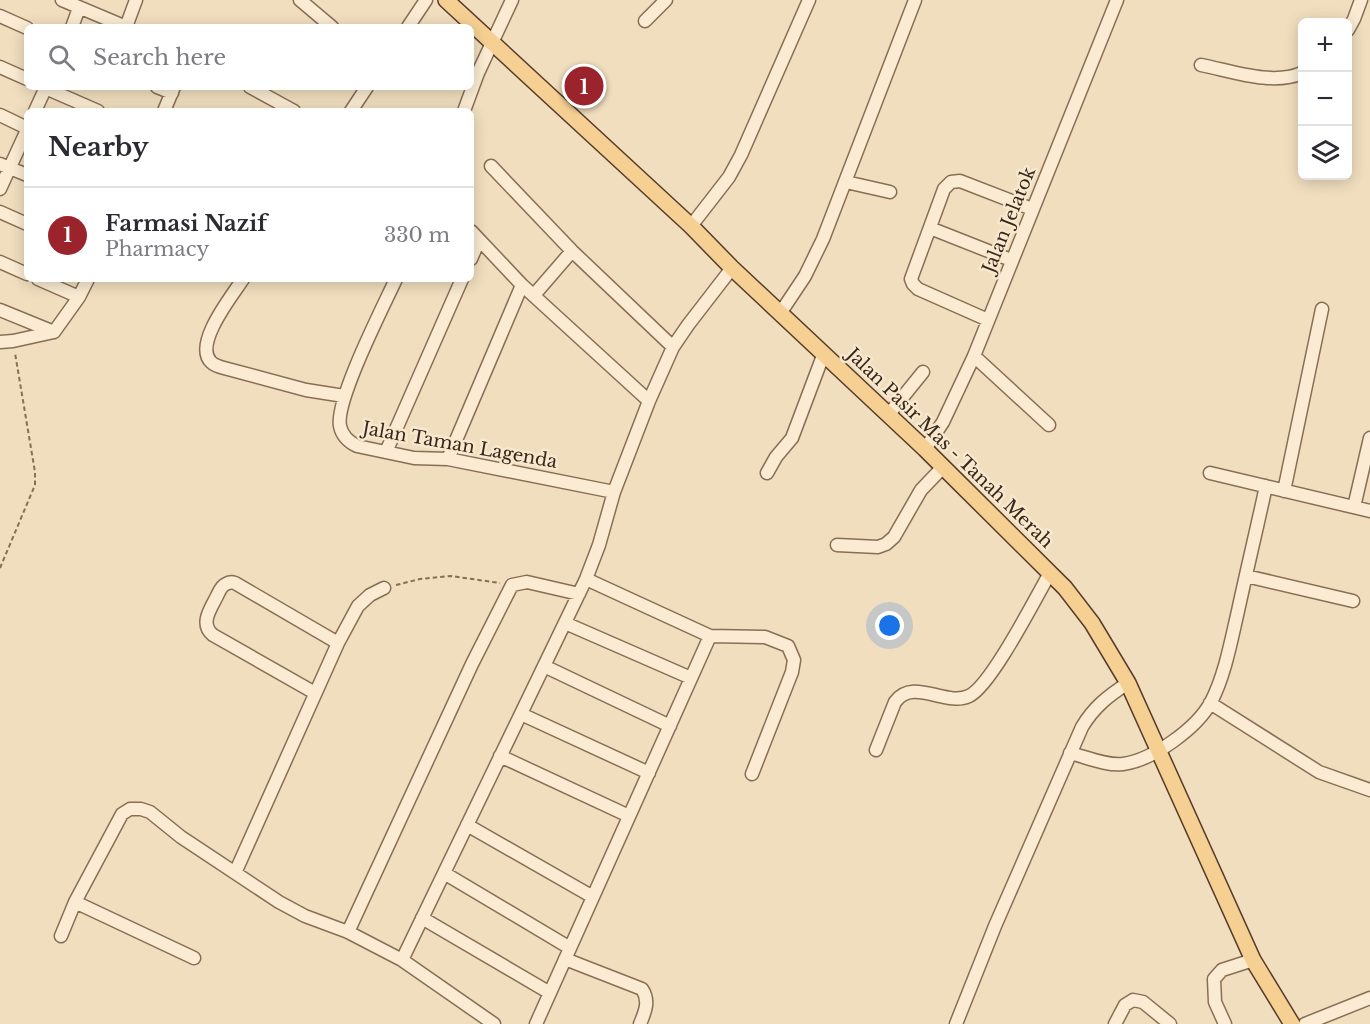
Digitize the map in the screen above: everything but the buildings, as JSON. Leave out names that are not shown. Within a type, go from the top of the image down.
[{"type":"main road","name":"Jalan Pasir Mas - Tanah Merah","points":[[446,0],[472,24]]},
{"type":"main road","name":"Jalan Pasir Mas - Tanah Merah","points":[[474,26],[691,226],[732,268],[925,448],[1050,573],[1092,623],[1128,682],[1253,960],[1292,1024]]},
{"type":"street","points":[[62,0],[119,24]]},
{"type":"street","points":[[127,24],[136,0]]},
{"type":"street","points":[[300,0],[328,24]]},
{"type":"street","points":[[414,24],[426,0]]},
{"type":"street","points":[[474,71],[493,44],[512,0]]},
{"type":"street","points":[[645,21],[666,0]]},
{"type":"street","points":[[691,226],[729,177],[741,155],[809,0]]},
{"type":"street","points":[[781,312],[814,258],[846,182],[915,0]]},
{"type":"street","name":"Jalan Jelatok","points":[[925,448],[943,422],[975,356],[1011,260],[1117,0]]},
{"type":"street","points":[[1352,22],[1361,0]]},
{"type":"street","points":[[73,24],[79,8]]},
{"type":"street","points":[[0,16],[24,27]]},
{"type":"street","points":[[1201,65],[1266,78],[1298,74]]},
{"type":"street","points":[[0,67],[24,78]]},
{"type":"street","points":[[36,108],[44,90]]},
{"type":"street","points":[[52,90],[91,108]]},
{"type":"street","points":[[165,108],[173,90]]},
{"type":"street","points":[[256,90],[288,108]]},
{"type":"street","points":[[353,108],[365,90]]},
{"type":"street","points":[[465,108],[469,90]]},
{"type":"street","points":[[0,115],[24,127]]},
{"type":"street","points":[[0,189],[5,166],[24,134]]},
{"type":"street","points":[[5,166],[24,174]]},
{"type":"street","points":[[491,166],[572,251],[673,348]]},
{"type":"street","points":[[988,320],[918,289],[911,279],[945,189],[955,181],[960,181],[1032,209]]},
{"type":"street","points":[[846,182],[890,192]]},
{"type":"street","points":[[0,212],[24,223]]},
{"type":"street","points":[[930,228],[1011,260]]},
{"type":"street","points":[[475,235],[522,285],[649,401]]},
{"type":"street","points":[[534,295],[572,251]]},
{"type":"street","points":[[0,262],[24,273]]},
{"type":"street","points":[[402,960],[586,579],[599,545],[614,492],[649,401],[673,348],[732,268]]},
{"type":"street","points":[[45,282],[79,297]]},
{"type":"street","points":[[0,342],[54,332],[79,297],[86,282]]},
{"type":"street","points":[[241,282],[207,339],[207,355],[212,363],[306,390],[344,396],[395,282]]},
{"type":"street","points":[[386,452],[461,282]]},
{"type":"street","points":[[448,459],[522,285]]},
{"type":"street","points":[[1284,491],[1322,309]]},
{"type":"street","points":[[0,310],[54,332]]},
{"type":"street","points":[[767,473],[776,457],[792,438],[824,353]]},
{"type":"street","points":[[975,356],[1049,425]]},
{"type":"street","points":[[889,414],[923,372]]},
{"type":"street","name":"Jalan Taman Lagenda","points":[[344,396],[339,419],[340,428],[344,437],[357,446],[414,458],[448,459],[614,492]]},
{"type":"street","points":[[1354,507],[1370,438]]},
{"type":"street","points":[[837,545],[878,548],[886,544],[894,537],[921,490],[943,466]]},
{"type":"street","points":[[1210,473],[1370,511]]},
{"type":"street","points":[[1070,753],[1122,764],[1158,752],[1185,732],[1210,704],[1230,645],[1266,486]]},
{"type":"street","points":[[876,750],[894,702],[899,696],[919,692],[961,698],[968,696],[982,685],[995,668],[1050,573]]},
{"type":"street","points":[[1246,576],[1353,601]]},
{"type":"street","points":[[586,579],[710,636],[765,637],[788,646],[794,660],[792,672],[752,774]]},
{"type":"street","points":[[348,932],[472,663],[512,585],[527,582],[579,594]]},
{"type":"street","points":[[315,693],[209,632],[207,615],[222,588],[226,584],[235,583],[338,643]]},
{"type":"street","points":[[235,873],[338,643],[358,606],[370,594],[384,588]]},
{"type":"street","points":[[565,623],[691,678]]},
{"type":"street","points":[[536,1024],[710,636]]},
{"type":"street","points":[[544,666],[670,726]]},
{"type":"street","points":[[956,1024],[995,926],[1070,753],[1091,711],[1128,682]]},
{"type":"street","points":[[1210,704],[1319,772],[1370,790]]},
{"type":"street","points":[[521,714],[649,773]]},
{"type":"street","points":[[500,756],[629,816]]},
{"type":"street","points":[[61,936],[75,902],[122,814],[130,809],[141,809],[150,812],[181,837],[279,902],[305,916],[348,932],[402,960],[494,1024]]},
{"type":"street","points":[[467,825],[593,897]]},
{"type":"street","points":[[444,873],[568,953],[642,989],[647,1003],[640,1024]]},
{"type":"street","points":[[75,902],[194,958]]},
{"type":"street","points":[[422,918],[550,993]]},
{"type":"street","points":[[1225,1024],[1215,1002],[1214,979],[1222,970],[1253,960]]},
{"type":"street","points":[[1305,1024],[1370,998]]},
{"type":"street","points":[[1116,1024],[1125,1005],[1133,1000],[1143,1002],[1170,1024]]},
{"type":"path","points":[[0,568],[35,484],[35,472],[17,375],[14,341]]},
{"type":"path","points":[[384,588],[420,579],[451,576],[512,585]]},
{"type":"place","name":"Farmasi Nazif","points":[[584,86]]}]
